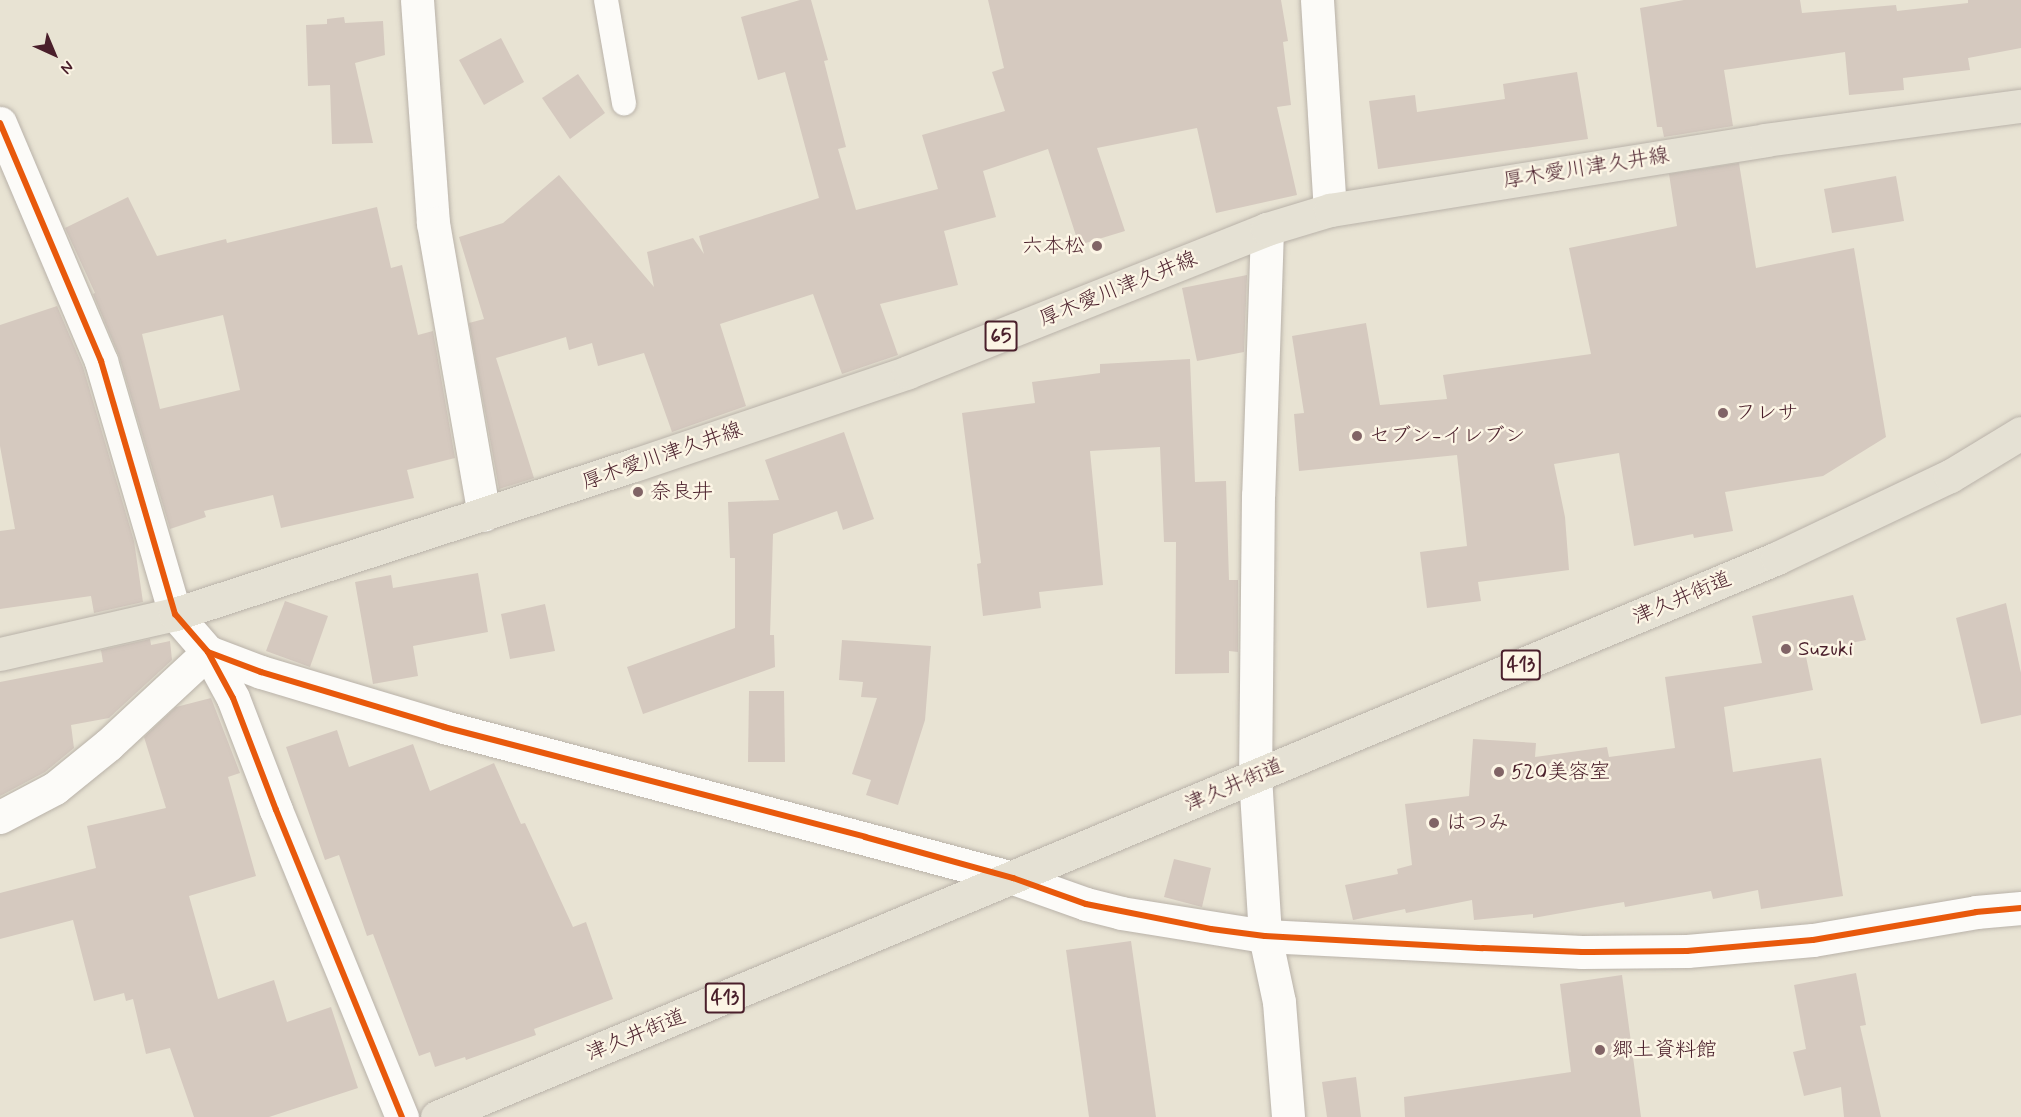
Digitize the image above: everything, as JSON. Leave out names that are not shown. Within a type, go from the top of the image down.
[{"type":"main road","name":"厚木愛川津久井線","points":[[0,654],[175,614],[484,515],[908,372],[1267,229],[1330,210],[1765,140],[2021,106]]},
{"type":"main road","name":"津久井街道","points":[[437,1117],[1797,549],[1950,476],[2021,433]]},
{"type":"street","points":[[417,0],[433,223],[484,515]]},
{"type":"street","points":[[1317,0],[1330,210]]},
{"type":"street","points":[[0,123],[101,361],[175,614],[208,652],[233,698],[276,810],[402,1117]]},
{"type":"street","points":[[1267,229],[1258,495],[1255,776],[1265,936],[1279,1002],[1288,1117]]},
{"type":"street","points":[[0,818],[56,788],[208,652]]},
{"type":"street","points":[[208,652],[261,672],[444,728],[1013,878],[1086,904],[1265,936],[1582,952],[1686,951],[1813,940],[1976,912],[2021,908]]},
{"type":"lane","points":[[606,0],[624,103]]},
{"type":"building","points":[[800,0],[811,0],[828,60],[824,61],[846,147],[838,149],[856,210],[938,189],[922,135],[1005,111],[992,72],[1004,68],[988,0],[1281,0],[1288,41],[1283,42],[1291,105],[1277,107],[1297,195],[1216,213],[1197,128],[1097,148],[1125,231],[1079,245],[1048,149],[983,171],[996,217],[944,231],[958,285],[880,304],[898,355],[842,374],[813,294],[720,324],[746,406],[672,432],[644,353],[598,366],[592,343],[569,350],[566,337],[496,358],[534,478],[499,489],[469,323],[484,319],[459,237],[503,223],[559,175],[654,287],[647,252],[693,238],[704,254],[699,236],[819,198],[785,72],[758,80],[741,17]]},
{"type":"building","points":[[1684,0],[1800,0],[1802,13],[1896,5],[1897,11],[1968,3],[1968,0],[2021,0],[2021,48],[1968,58],[1970,70],[1903,78],[1904,90],[1849,95],[1845,52],[1724,70],[1733,126],[1664,137],[1662,127],[1657,127],[1640,8]]},
{"type":"building","points":[[344,17],[345,23],[383,21],[385,55],[355,63],[373,143],[332,144],[330,85],[308,86],[306,25],[327,24],[327,19]]},
{"type":"building","points":[[501,38],[524,82],[484,105],[459,60]]},
{"type":"building","points":[[1577,72],[1588,139],[1378,169],[1369,101],[1415,95],[1417,112],[1505,99],[1503,84]]},
{"type":"building","points":[[578,74],[605,113],[570,139],[542,98]]},
{"type":"building","points":[[1739,163],[1756,268],[1854,248],[1886,437],[1823,476],[1725,492],[1733,531],[1694,538],[1693,534],[1634,546],[1619,453],[1554,464],[1565,517],[1569,570],[1478,582],[1481,601],[1427,608],[1420,552],[1467,546],[1457,455],[1299,471],[1294,414],[1304,413],[1292,336],[1366,323],[1380,405],[1447,399],[1443,375],[1591,354],[1569,248],[1677,226],[1669,174]]},
{"type":"building","points":[[1896,176],[1904,221],[1832,233],[1824,189]]},
{"type":"building","points":[[128,197],[157,256],[226,239],[227,243],[377,207],[391,268],[402,265],[418,335],[433,331],[455,458],[407,470],[414,498],[281,528],[273,495],[204,511],[206,517],[170,529],[119,356],[93,294],[95,293],[65,228]],"holes":[[[223,315],[240,390],[160,409],[142,334]]]},
{"type":"building","points":[[1247,275],[1244,352],[1197,361],[1182,288]]},
{"type":"building","points":[[57,306],[83,367],[134,541],[143,602],[94,613],[91,596],[0,609],[0,531],[15,529],[0,446],[0,325]]},
{"type":"building","points":[[1190,359],[1195,482],[1226,481],[1229,580],[1238,580],[1238,652],[1229,651],[1229,673],[1175,674],[1176,542],[1164,542],[1160,447],[1090,451],[1103,585],[1039,592],[1041,608],[983,616],[977,564],[981,563],[962,413],[1035,403],[1032,382],[1100,373],[1100,364]]},
{"type":"building","points":[[844,432],[874,519],[843,530],[837,511],[773,534],[770,635],[774,635],[775,667],[643,714],[627,667],[735,628],[735,558],[730,558],[728,502],[779,500],[765,460]]},
{"type":"building","points":[[478,573],[488,632],[413,646],[418,676],[373,684],[355,582],[391,575],[393,588]]},
{"type":"building","points":[[1853,595],[1866,640],[1805,652],[1813,690],[1724,707],[1733,772],[1821,758],[1843,896],[1761,909],[1758,890],[1713,899],[1711,891],[1625,907],[1624,902],[1533,918],[1533,914],[1474,920],[1472,900],[1406,913],[1405,909],[1353,920],[1345,885],[1398,874],[1397,869],[1412,865],[1405,804],[1469,796],[1473,739],[1536,743],[1535,757],[1607,747],[1609,757],[1675,748],[1665,677],[1762,663],[1752,616]]},
{"type":"building","points":[[285,601],[328,616],[310,667],[266,651]]},
{"type":"building","points":[[2006,603],[2021,673],[2021,715],[1981,724],[1956,618]]},
{"type":"building","points":[[545,604],[555,651],[510,659],[501,614]]},
{"type":"building","points":[[150,639],[151,645],[170,641],[172,660],[109,718],[71,725],[74,748],[45,772],[0,796],[0,682],[103,662],[101,650]]},
{"type":"building","points":[[842,640],[931,646],[925,720],[898,805],[866,795],[871,780],[852,774],[877,698],[861,697],[863,682],[839,680]]},
{"type":"building","points":[[749,691],[784,691],[785,762],[748,762]]},
{"type":"building","points":[[211,698],[240,773],[228,777],[256,876],[189,896],[218,999],[274,980],[287,1022],[331,1007],[358,1088],[269,1117],[194,1117],[170,1048],[146,1054],[133,999],[126,1001],[124,993],[94,1001],[73,920],[0,939],[0,893],[96,868],[87,826],[166,808],[144,737],[176,707]]},
{"type":"building","points":[[337,730],[349,767],[413,744],[430,791],[494,763],[521,824],[525,823],[573,927],[586,922],[613,999],[534,1029],[536,1035],[466,1060],[465,1057],[435,1067],[430,1052],[419,1056],[373,934],[367,936],[339,855],[325,860],[286,747]]},
{"type":"building","points":[[1174,859],[1211,868],[1202,907],[1164,897]]},
{"type":"building","points":[[1131,941],[1156,1117],[1089,1117],[1066,950]]},
{"type":"building","points":[[1856,973],[1866,1025],[1860,1026],[1881,1117],[1844,1117],[1841,1087],[1804,1096],[1793,1052],[1806,1049],[1794,985]]},
{"type":"building","name":"郷土資料館","points":[[1622,975],[1641,1117],[1405,1117],[1404,1097],[1571,1072],[1560,984]]},
{"type":"building","points":[[1356,1077],[1361,1117],[1327,1117],[1322,1082]]},
{"type":"cycle path","points":[[0,123],[101,361],[175,614],[208,652],[233,698],[276,810],[402,1117]]},
{"type":"cycle path","points":[[208,652],[261,672],[444,727],[865,837],[1013,878],[1086,904],[1211,929],[1265,936],[1483,948],[1582,952],[1687,951],[1813,940],[1976,912],[2021,908]]},
{"type":"place","name":"六本松","points":[[1097,246]]},
{"type":"place","name":"フレサ","points":[[1723,413]]},
{"type":"place","name":"セブン-イレブン","points":[[1357,436]]},
{"type":"place","name":"奈良井","points":[[638,492]]},
{"type":"place","name":"Suzuki","points":[[1786,649]]},
{"type":"place","name":"520美容室","points":[[1499,772]]},
{"type":"place","name":"はつみ","points":[[1434,823]]},
{"type":"place","name":"郷土資料館","points":[[1600,1050]]}]
